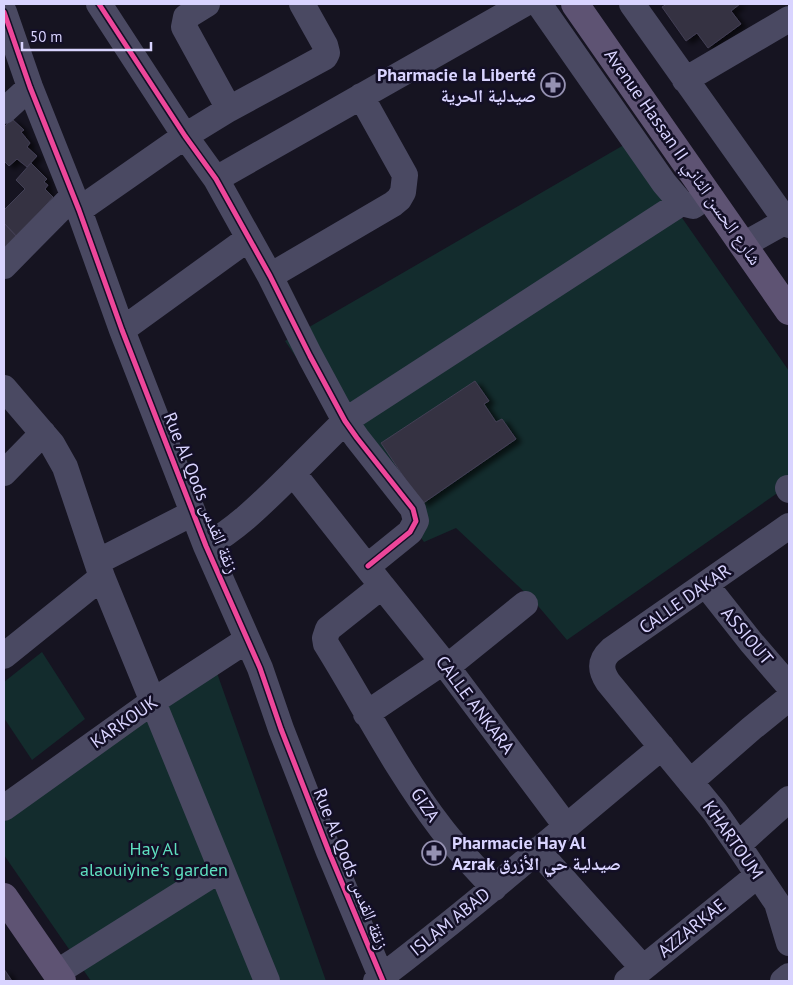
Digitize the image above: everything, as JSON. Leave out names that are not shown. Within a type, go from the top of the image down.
[{"type":"main road","name":"Avenue Hassan II شارع الحسن الثاني","points":[[575,4],[789,311]]},
{"type":"main road","points":[[4,897],[59,977]]},
{"type":"street","points":[[98,4],[216,179],[270,276],[345,421],[416,515],[416,521],[410,532],[375,576]]},
{"type":"street","points":[[207,4],[186,16],[184,27],[229,109]]},
{"type":"street","points":[[4,266],[76,203],[229,109],[320,60],[327,53],[325,45],[302,4]]},
{"type":"street","points":[[216,179],[524,4]]},
{"type":"street","points":[[539,4],[664,182],[681,203],[693,206],[710,196]]},
{"type":"street","points":[[632,4],[788,223],[744,245]]},
{"type":"street","name":"Rue Al Qods زنقة القدس","points":[[4,12],[30,87],[76,203],[122,330],[206,546],[260,668],[281,729],[380,980]]},
{"type":"street","points":[[685,80],[789,19]]},
{"type":"street","points":[[4,111],[30,87]]},
{"type":"street","points":[[270,276],[393,204],[403,192],[406,175],[361,96]]},
{"type":"street","points":[[206,546],[226,535],[248,517],[345,421],[681,203]]},
{"type":"street","points":[[122,330],[249,238]]},
{"type":"street","points":[[6,390],[52,444],[65,468],[99,569],[267,981]]},
{"type":"street","points":[[4,473],[43,433]]},
{"type":"street","name":"CALLE ANKARA","points":[[293,473],[445,664],[566,826]]},
{"type":"street","points":[[4,656],[99,569],[194,513]]},
{"type":"street","name":"CALLE DAKAR","points":[[608,682],[602,670],[606,655],[789,526]]},
{"type":"street","name":"GIZA","points":[[375,576],[328,628],[324,638],[326,644],[348,679],[366,714],[421,800],[441,829],[494,888]]},
{"type":"street","name":"ASSIOUT","points":[[706,585],[789,686]]},
{"type":"street","points":[[366,714],[445,664],[526,604]]},
{"type":"street","name":"KARKOUK","points":[[4,808],[152,702],[247,640]]},
{"type":"street","name":"KHARTOUM","points":[[608,682],[715,812],[758,875],[783,899],[789,942]]},
{"type":"street","points":[[690,782],[789,698]]},
{"type":"street","name":"ISLAM ABAD","points":[[380,980],[494,888],[662,747]]},
{"type":"street","points":[[738,845],[789,800]]},
{"type":"street","points":[[537,850],[635,975]]},
{"type":"street","points":[[59,977],[221,870]]},
{"type":"street","name":"AZZARKAE","points":[[635,975],[758,875]]},
{"type":"street","points":[[783,981],[789,976]]},
{"type":"green space","points":[[629,142],[789,371],[789,485],[567,640],[533,600],[456,528],[424,542],[285,341]]},
{"type":"green space","points":[[42,652],[85,719],[32,760],[4,718],[4,682]]},
{"type":"green space","name":"Hay Al alaouiyine's garden","points":[[217,673],[326,981],[91,981],[4,855],[4,822],[101,748]]},
{"type":"building","points":[[667,4],[740,4],[731,11],[741,24],[708,48],[697,33],[686,41],[662,7]]},
{"type":"building","points":[[12,119],[24,130],[21,132],[30,143],[27,147],[37,156],[27,167],[17,159],[9,166],[4,161],[4,127]]},
{"type":"building","points":[[31,163],[47,179],[44,182],[48,185],[45,189],[53,197],[18,238],[4,223],[4,210],[25,189],[16,180]]},
{"type":"building","points":[[4,223],[18,238],[4,256]]},
{"type":"building","points":[[475,381],[489,401],[484,404],[496,422],[502,419],[516,439],[422,504],[381,443]]},
{"type":"building","points":[[4,969],[12,981],[4,981]]},
{"type":"cycle path","points":[[99,4],[185,136],[216,179],[270,276],[345,421],[413,509],[416,521],[410,532],[368,566]]},
{"type":"cycle path","points":[[4,12],[30,87],[79,210],[122,330],[206,546],[260,668],[281,729],[329,852],[383,981]]},
{"type":"place","name":"Pharmacie la Liberté صيدلية الحرية","points":[[553,85]]},
{"type":"place","name":"Pharmacie Hay Al Azrak صيدلية حي الأزرق","points":[[434,853]]}]
